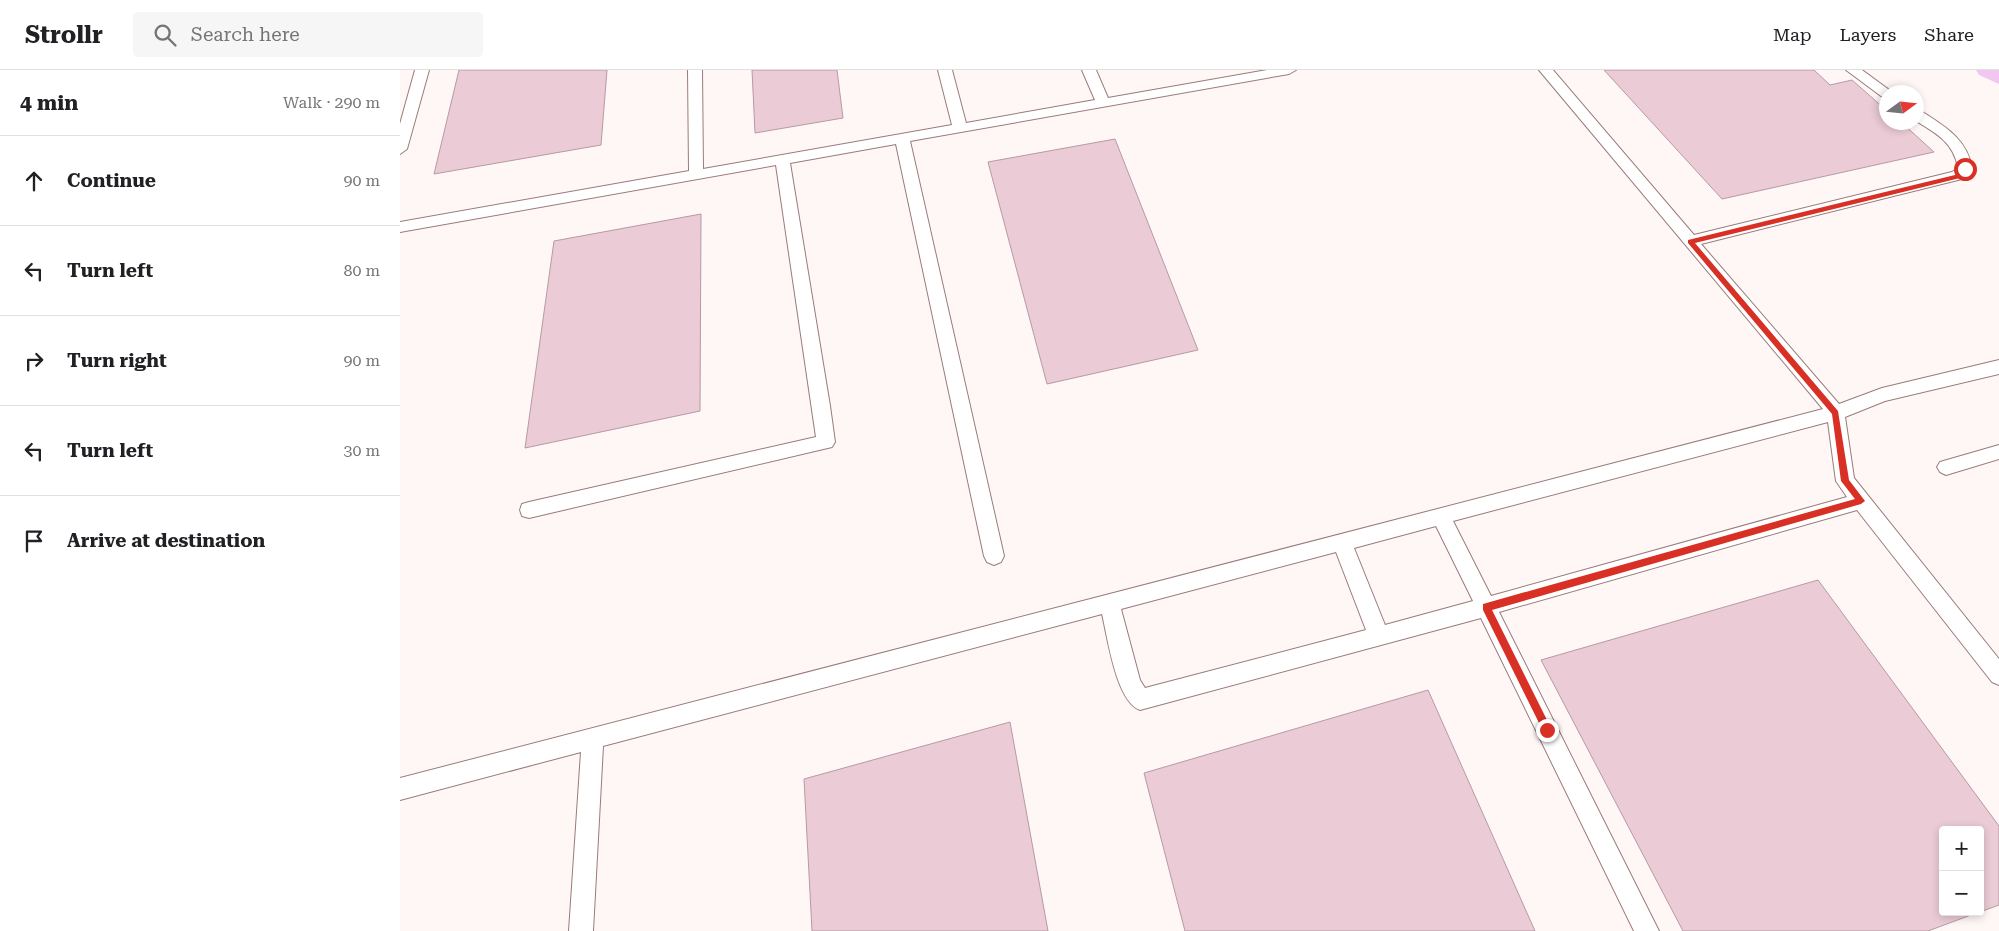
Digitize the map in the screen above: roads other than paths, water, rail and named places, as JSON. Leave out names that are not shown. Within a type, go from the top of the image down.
[{"type":"lane","points":[[400,149],[422,70]]},
{"type":"lane","points":[[695,70],[696,175]]},
{"type":"lane","points":[[945,70],[960,128]]},
{"type":"lane","points":[[1089,70],[1103,103]]},
{"type":"lane","points":[[400,227],[1289,70]]},
{"type":"lane","points":[[1546,70],[1836,414],[1845,481],[1999,675]]},
{"type":"lane","points":[[1853,70],[1879,88]]},
{"type":"lane","points":[[1690,241],[1957,176],[1965,169],[1964,155],[1955,142],[1924,120]]},
{"type":"lane","points":[[902,138],[994,556]]},
{"type":"lane","points":[[529,510],[826,442],[814,347],[795,253],[782,159]]},
{"type":"lane","points":[[400,788],[1836,414],[1882,395],[1999,367]]},
{"type":"lane","points":[[1946,467],[1999,452]]},
{"type":"lane","points":[[1109,603],[1130,684],[1140,700],[1379,637],[1861,501]]},
{"type":"lane","points":[[1441,516],[1647,931]]},
{"type":"lane","points":[[1342,542],[1379,637]]},
{"type":"lane","points":[[582,931],[592,738]]},
{"type":"waterway","points":[[1987,70],[1999,77]]}]
